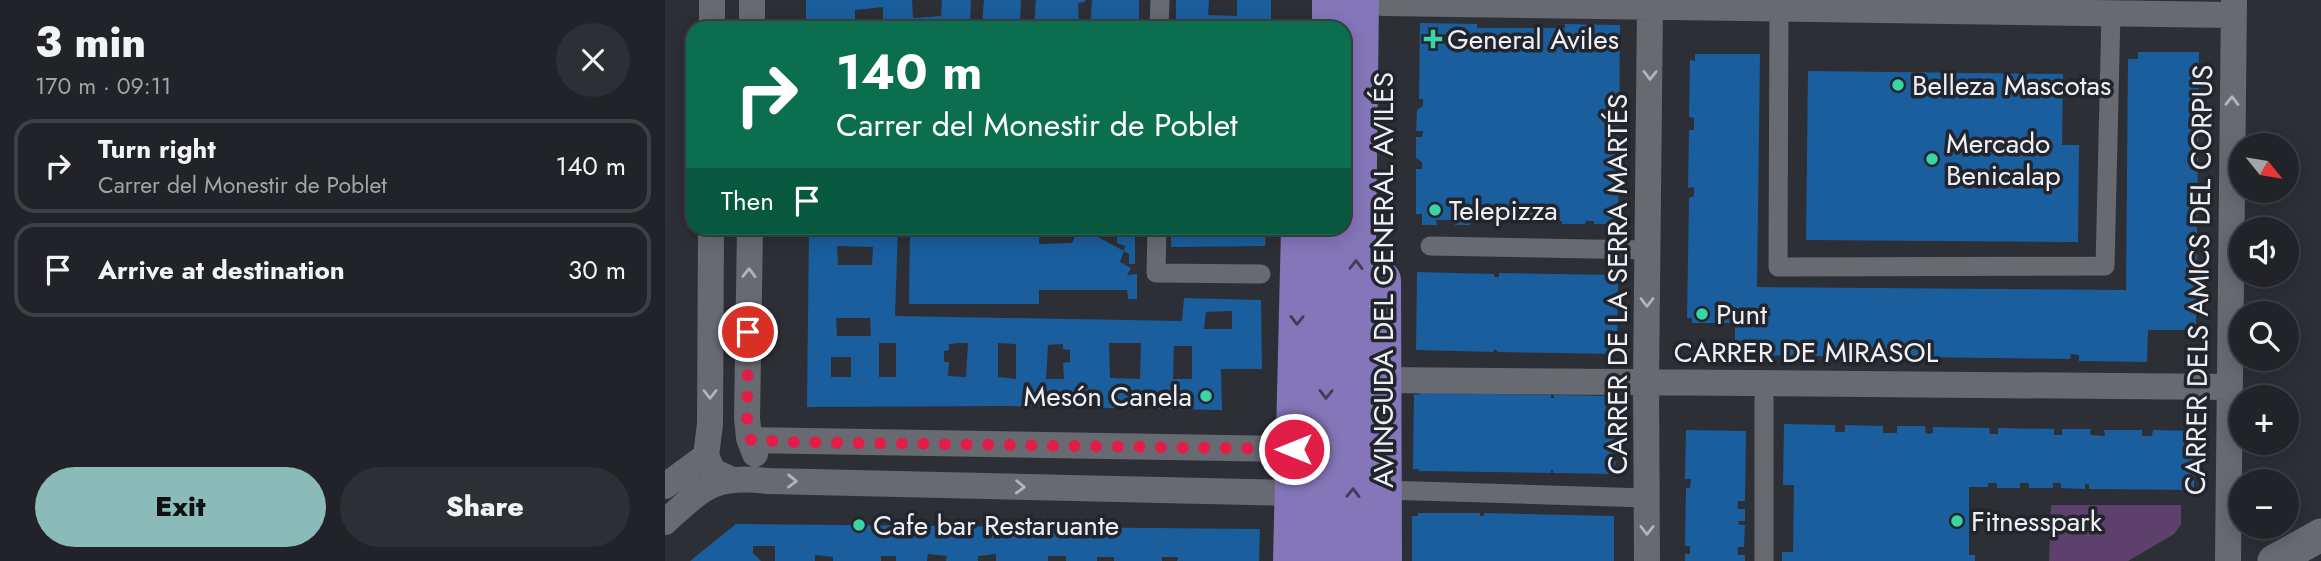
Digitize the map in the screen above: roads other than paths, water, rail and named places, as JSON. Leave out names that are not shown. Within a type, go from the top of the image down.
[{"type":"main road","points":[[1304,21],[1305,0]]},
{"type":"main road","points":[[1331,0],[1331,21]]},
{"type":"main road","name":"AVINGUDA DEL GENERAL AVILÉS","points":[[1375,1],[1383,561]]},
{"type":"main road","name":"AVINGUDA DEL GENERAL AVILÉS","points":[[1353,561],[1375,1]]},
{"type":"main road","points":[[1292,561],[1300,235]]},
{"type":"main road","name":"AVINGUDA DEL GENERAL AVILÉS","points":[[1324,561],[1328,235]]},
{"type":"street","points":[[712,0],[712,21]]},
{"type":"street","points":[[752,21],[753,0]]},
{"type":"street","points":[[1159,21],[1160,0]]},
{"type":"street","points":[[1375,1],[1650,7],[1983,6],[2111,13],[2233,7]]},
{"type":"street","name":"CARRER DE LA SERRA MARTÉS","points":[[1647,561],[1650,7]]},
{"type":"street","name":"CARRER DELS AMICS DEL CORPUS","points":[[2229,385],[2233,7]]},
{"type":"street","points":[[1779,8],[1778,267],[2105,266],[2111,13]]},
{"type":"street","points":[[711,235],[707,450],[713,471],[733,479],[1293,493]]},
{"type":"street","points":[[750,235],[750,439]]},
{"type":"street","points":[[1157,235],[1156,273],[1261,274]]},
{"type":"street","points":[[1430,246],[1647,250]]},
{"type":"street","points":[[710,357],[748,358]]},
{"type":"street","name":"CARRER DE MIRASOL","points":[[1382,380],[2229,387]]},
{"type":"street","points":[[1764,383],[1764,561]]},
{"type":"street","name":"CARRER DELS AMICS DEL CORPUS","points":[[2228,561],[2229,387]]},
{"type":"street","points":[[665,486],[707,450],[713,437],[724,430],[738,430],[750,439],[755,448],[754,461],[745,474],[709,485],[665,522]]},
{"type":"street","points":[[750,439],[1294,449]]},
{"type":"street","points":[[1222,493],[1224,449]]},
{"type":"street","points":[[1383,490],[1647,498]]},
{"type":"street","points":[[2274,561],[2321,535]]},
{"type":"place","name":"General Aviles","points":[[1433,39]]},
{"type":"place","name":"Belleza Mascotas","points":[[1898,85]]},
{"type":"place","name":"Mercado Benicalap","points":[[1932,159]]},
{"type":"place","name":"Telepizza","points":[[1435,210]]},
{"type":"place","name":"Punt","points":[[1702,314]]},
{"type":"place","name":"Mesón Canela","points":[[1206,396]]},
{"type":"place","name":"Fitnesspark","points":[[1957,521]]},
{"type":"place","name":"Cafe bar Restaruante","points":[[859,525]]}]
